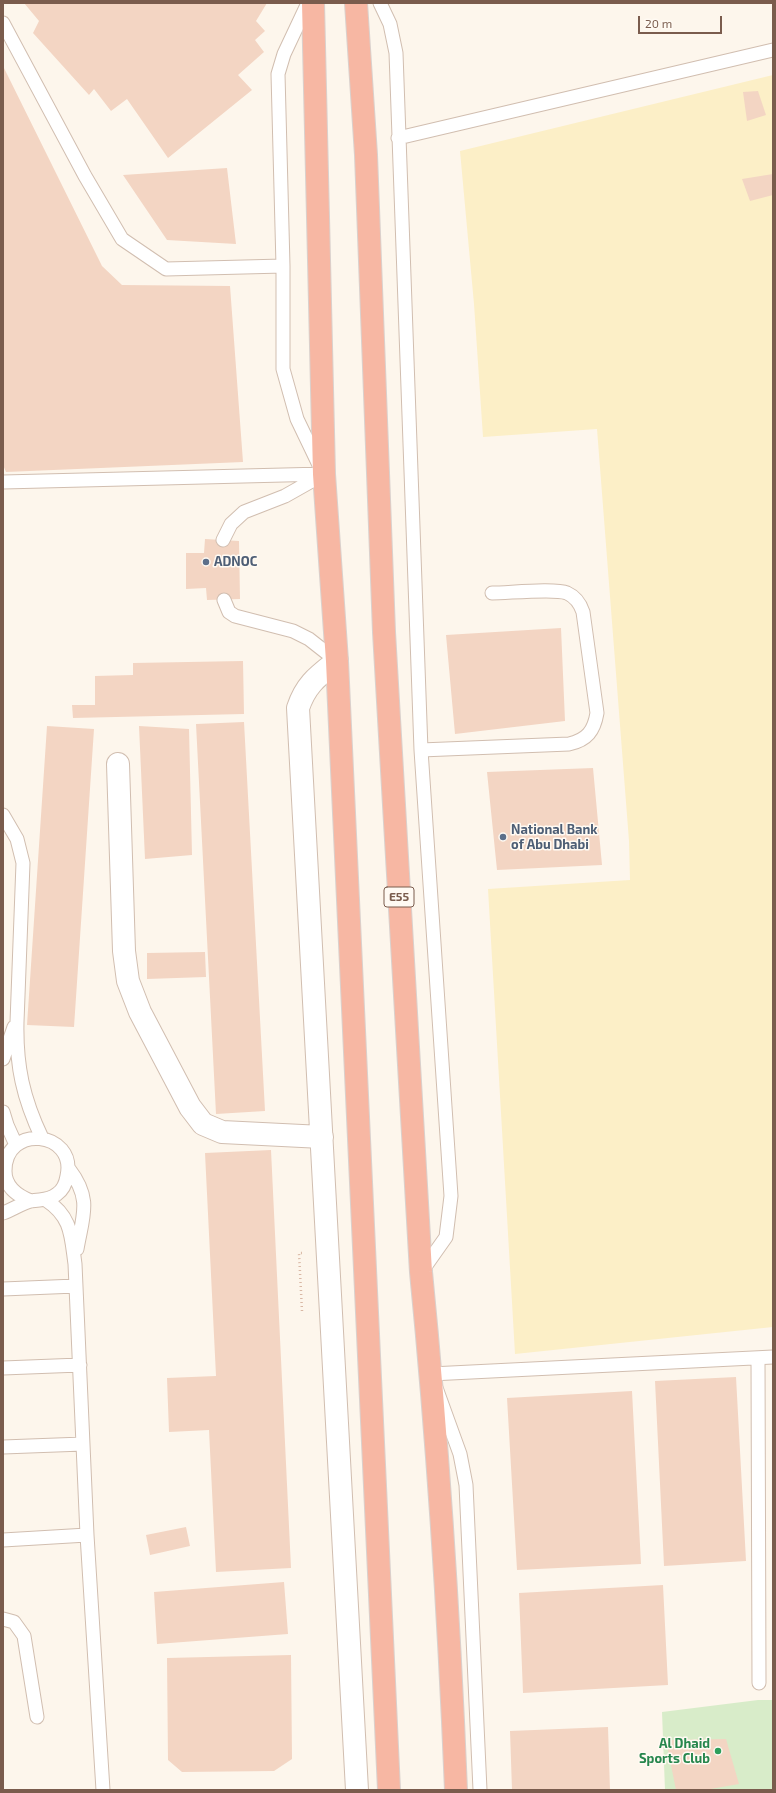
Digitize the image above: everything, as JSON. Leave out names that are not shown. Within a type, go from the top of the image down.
[{"type":"highway","points":[[313,3],[324,474],[337,661],[390,1790]]},
{"type":"highway","name":"E55","points":[[356,3],[366,155],[384,632],[421,1272],[431,1374],[453,1714],[456,1790]]},
{"type":"street","points":[[337,661],[312,681],[302,695],[298,708],[356,1790]]},
{"type":"street","points":[[118,764],[124,951],[128,981],[140,1012],[190,1107],[204,1124],[222,1132],[322,1137]]},
{"type":"lane","points":[[308,3],[284,54],[278,74],[283,266],[283,369],[297,420],[309,447],[324,474]]},
{"type":"lane","points":[[380,3],[390,24],[394,38],[421,750],[451,1196],[446,1237],[421,1272]]},
{"type":"lane","points":[[3,23],[85,176],[122,239],[166,269],[283,266]]},
{"type":"lane","points":[[398,138],[773,50]]},
{"type":"lane","points":[[3,482],[324,474]]},
{"type":"lane","points":[[223,540],[231,524],[244,512],[285,496],[324,474]]},
{"type":"lane","points":[[421,750],[569,744],[580,741],[589,734],[595,724],[597,713],[583,612],[577,601],[568,593],[560,591],[492,593]]},
{"type":"lane","points":[[224,600],[229,612],[235,616],[293,631],[309,639],[337,661]]},
{"type":"lane","points":[[3,815],[17,839],[23,863],[17,1046],[22,1086],[32,1116],[42,1138]]},
{"type":"lane","points":[[4,1053],[17,1022]]},
{"type":"lane","points":[[3,1112],[5,1125],[16,1145]]},
{"type":"lane","points":[[31,1201],[18,1196],[8,1185],[4,1172],[7,1157],[16,1145],[28,1138],[42,1138],[56,1144],[65,1155],[69,1169],[82,1190],[84,1214],[75,1264]]},
{"type":"lane","points":[[3,1213],[31,1201],[46,1200],[58,1194],[66,1183],[69,1169]]},
{"type":"lane","points":[[46,1200],[57,1208],[66,1219],[71,1231],[75,1264],[87,1535],[103,1790]]},
{"type":"lane","points":[[3,1289],[76,1286]]},
{"type":"lane","points":[[480,1790],[466,1485],[460,1454],[431,1374],[773,1357]]},
{"type":"lane","points":[[758,1358],[759,1683]]},
{"type":"lane","points":[[3,1368],[80,1365]]},
{"type":"lane","points":[[3,1447],[83,1444]]},
{"type":"lane","points":[[3,1540],[87,1535]]},
{"type":"lane","points":[[3,1619],[14,1622],[24,1636],[37,1717]]},
{"type":"green space","name":"Al Dhaid Sports Club","points":[[758,1700],[773,1700],[773,1790],[665,1790],[662,1712]]},
{"type":"sand","points":[[773,75],[773,1327],[515,1354],[488,889],[630,880],[629,841],[597,429],[483,437],[474,304],[460,151]]},
{"type":"building","points":[[24,3],[267,3],[256,21],[265,31],[255,40],[264,52],[238,75],[252,90],[168,158],[127,99],[111,111],[94,89],[89,95],[33,33],[39,21]]},
{"type":"building","points":[[3,66],[102,266],[122,285],[230,286],[243,462],[6,472],[3,465]]},
{"type":"building","points":[[758,91],[766,115],[747,121],[743,92]]},
{"type":"building","points":[[227,168],[236,244],[167,240],[123,175]]},
{"type":"building","points":[[773,174],[773,195],[750,201],[742,179]]},
{"type":"building","points":[[205,539],[239,541],[240,599],[207,600],[206,588],[186,589],[186,553],[204,553]]},
{"type":"building","points":[[561,628],[565,721],[455,734],[446,635]]},
{"type":"building","points":[[243,661],[244,714],[73,718],[72,705],[95,705],[95,676],[133,675],[133,663]]},
{"type":"building","points":[[244,722],[265,1111],[216,1114],[196,724]]},
{"type":"building","points":[[47,726],[94,729],[74,1027],[27,1025]]},
{"type":"building","points":[[139,726],[189,729],[192,855],[145,859]]},
{"type":"building","points":[[593,768],[602,865],[497,870],[487,772]]},
{"type":"building","points":[[205,952],[206,977],[147,979],[147,953]]},
{"type":"building","points":[[271,1150],[291,1568],[216,1572],[209,1430],[169,1432],[167,1378],[216,1376],[205,1153]]},
{"type":"building","points":[[736,1377],[746,1561],[664,1566],[655,1381]]},
{"type":"building","points":[[632,1391],[641,1564],[517,1570],[507,1398]]},
{"type":"building","points":[[186,1527],[190,1546],[150,1555],[146,1535]]},
{"type":"building","points":[[284,1582],[288,1634],[157,1644],[154,1592]]},
{"type":"building","points":[[663,1585],[668,1685],[523,1693],[519,1593]]},
{"type":"building","points":[[291,1655],[292,1759],[274,1771],[182,1772],[168,1760],[167,1658]]},
{"type":"building","points":[[608,1727],[610,1790],[512,1790],[510,1731]]},
{"type":"building","points":[[726,1739],[739,1784],[705,1790],[676,1790],[666,1740]]},
{"type":"place","name":"ADNOC","points":[[206,562]]},
{"type":"place","name":"National Bank of Abu Dhabi","points":[[503,837]]},
{"type":"place","name":"Al Dhaid Sports Club","points":[[718,1751]]}]
